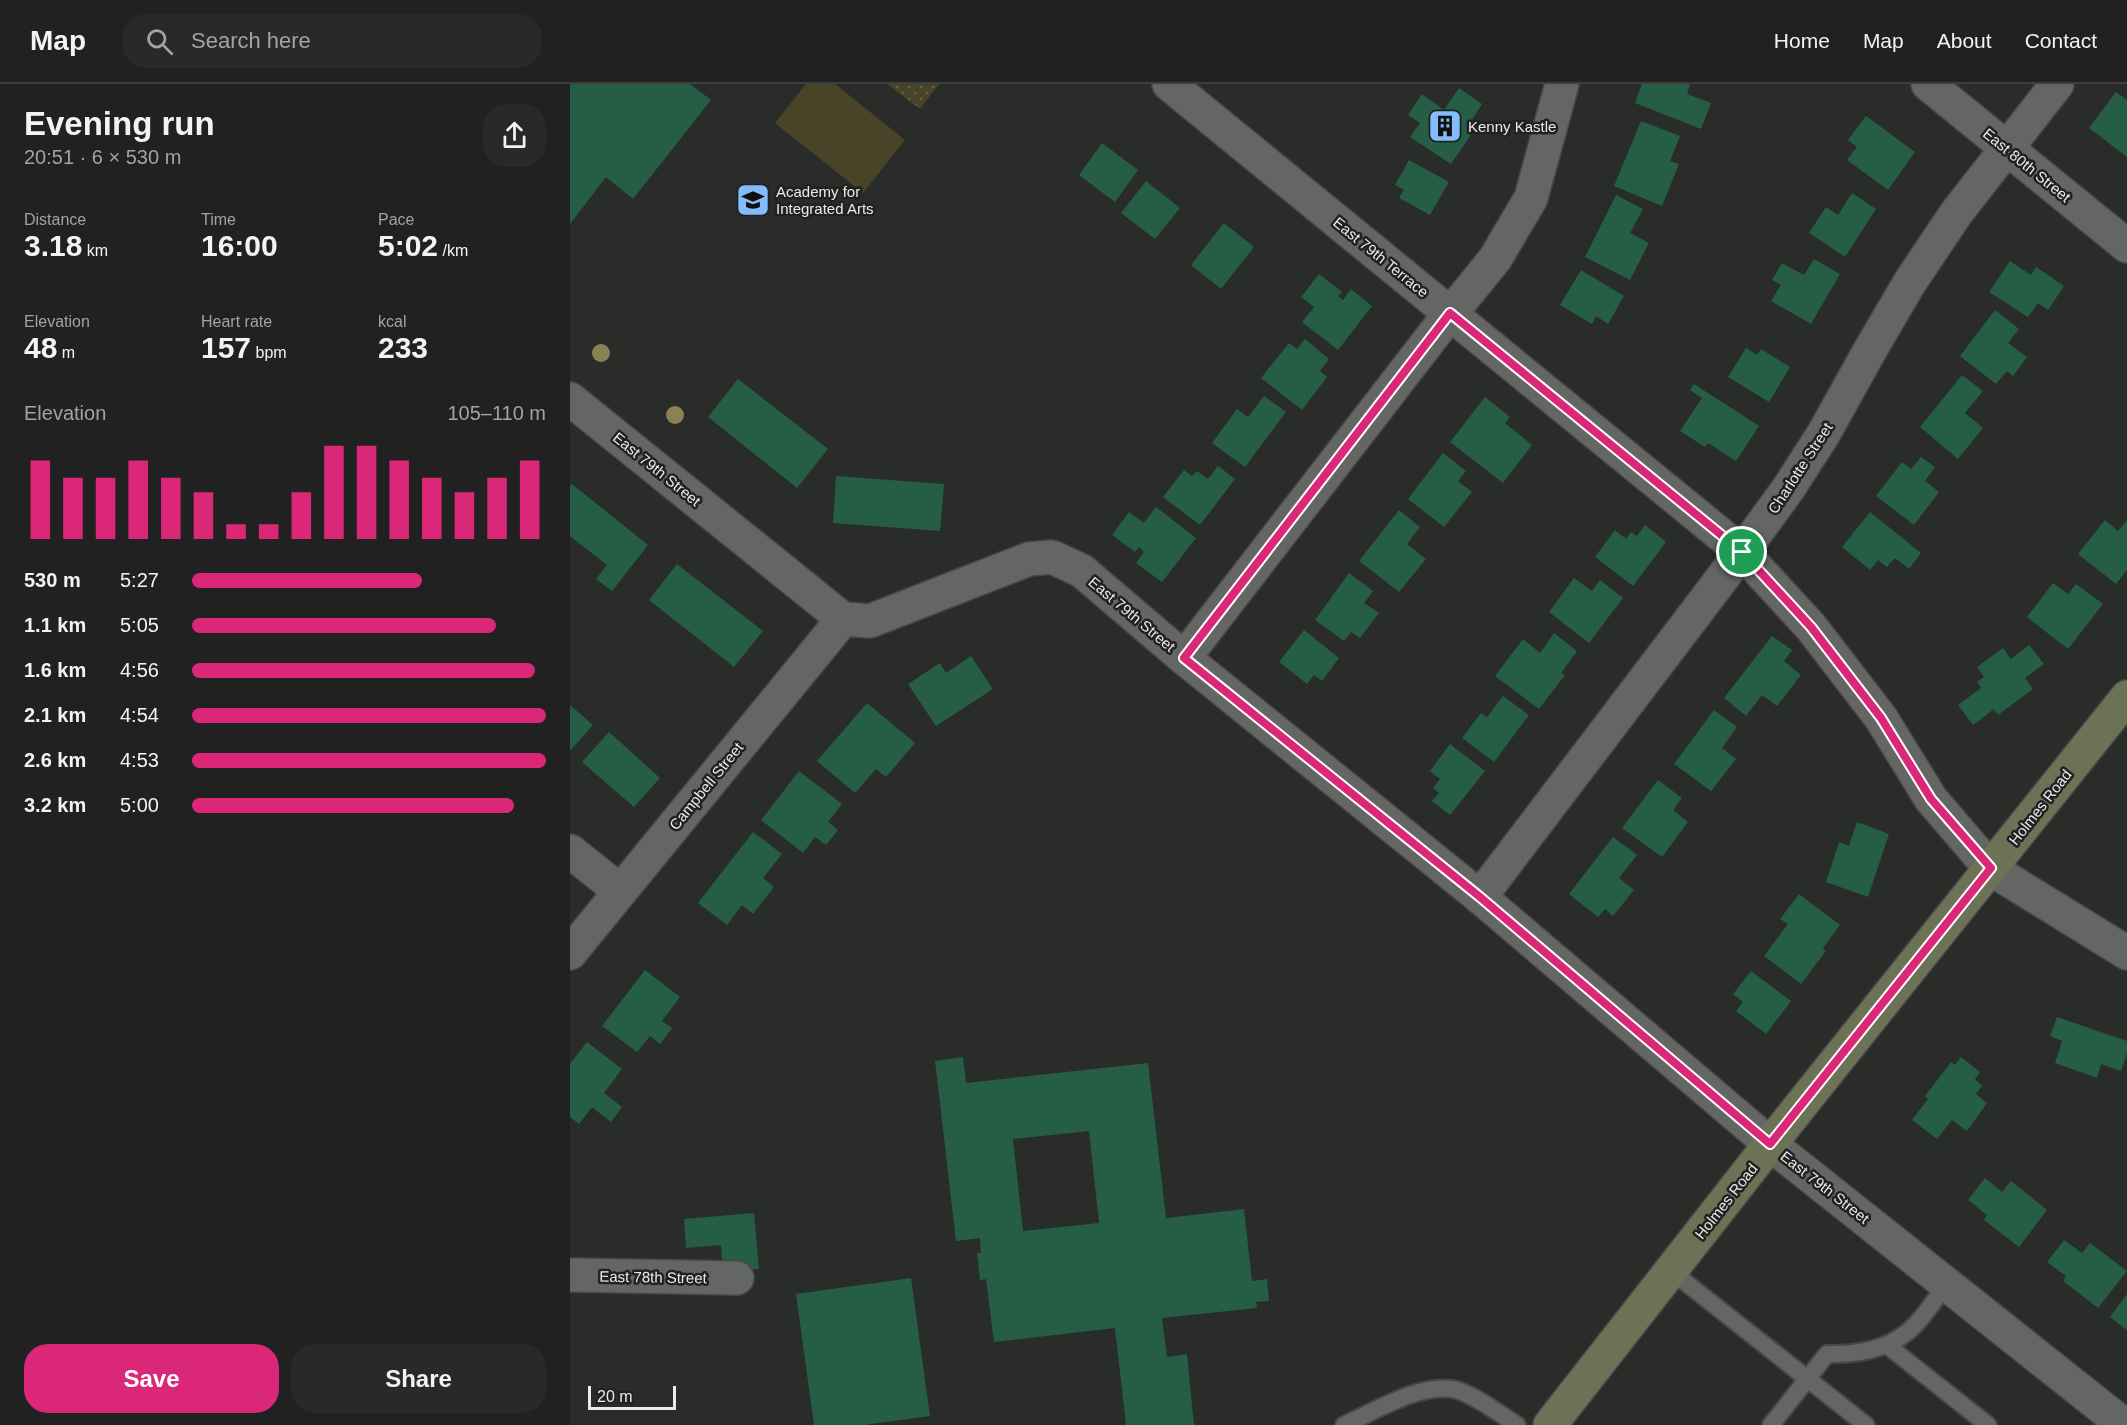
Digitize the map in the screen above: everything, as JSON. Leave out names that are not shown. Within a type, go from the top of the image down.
[{"type":"main road","name":"Holmes Road","points":[[1550,1425],[1770,1144],[2127,697]]},
{"type":"street","name":"East 79th Terrace","points":[[1169,84],[1742,552],[1811,627],[1881,718],[1931,799],[1991,868],[2127,953]]},
{"type":"street","points":[[1184,658],[1450,313],[1495,259],[1532,198],[1562,84]]},
{"type":"street","name":"East 80th Street","points":[[1928,84],[2127,246]]},
{"type":"street","name":"Charlotte Street","points":[[1480,897],[1742,552],[1824,433],[1910,282],[1958,212],[2057,84]]},
{"type":"street","name":"East 79th Street","points":[[570,399],[843,620],[870,621],[1029,560],[1052,558],[1082,571],[1184,658],[1480,897],[1770,1144],[2124,1425]]},
{"type":"street","name":"Campbell Street","points":[[570,953],[843,620]]},
{"type":"street","points":[[570,851],[620,891]]},
{"type":"street","name":"East 78th Street","points":[[570,1275],[737,1278]]},
{"type":"lane","points":[[1671,1271],[1866,1425]]},
{"type":"lane","points":[[1771,1425],[1827,1354],[1847,1354],[1888,1346],[1914,1326],[1947,1284]]},
{"type":"lane","points":[[1888,1346],[1988,1425]]},
{"type":"lane","points":[[1344,1425],[1420,1390],[1454,1389],[1490,1406],[1517,1425]]},
{"type":"shaded area","points":[[806,84],[835,84],[905,140],[863,193],[775,123]]},
{"type":"shaded area","points":[[887,84],[939,84],[920,109]]},
{"type":"building","points":[[570,84],[690,84],[711,100],[633,199],[606,177],[570,224]]},
{"type":"building","points":[[1642,84],[1690,84],[1687,94],[1711,103],[1701,129],[1635,103]]},
{"type":"building","name":"Kenny Kastle","points":[[1459,88],[1482,104],[1469,124],[1475,129],[1451,164],[1410,137],[1420,123],[1408,115],[1422,94],[1444,110]]},
{"type":"building","points":[[2116,92],[2127,100],[2127,157],[2089,128]]},
{"type":"building","points":[[1866,116],[1915,152],[1888,190],[1847,160],[1857,147],[1848,140]]},
{"type":"building","points":[[1641,121],[1680,136],[1670,161],[1679,164],[1662,206],[1614,186]]},
{"type":"building","points":[[1102,143],[1138,170],[1115,202],[1079,175]]},
{"type":"building","points":[[1409,160],[1449,182],[1430,215],[1399,198],[1404,190],[1395,185]]},
{"type":"building","points":[[1146,181],[1180,208],[1155,239],[1121,213]]},
{"type":"building","points":[[1852,193],[1876,209],[1845,257],[1809,233],[1826,207],[1838,215]]},
{"type":"building","points":[[1616,195],[1643,209],[1630,233],[1649,243],[1630,280],[1585,257]]},
{"type":"building","points":[[1224,223],[1254,247],[1221,289],[1191,265]]},
{"type":"building","points":[[1814,259],[1840,274],[1811,324],[1771,301],[1781,285],[1772,280],[1782,263],[1804,275]]},
{"type":"building","points":[[2010,261],[2031,275],[2036,267],[2064,286],[2048,310],[2038,303],[2028,317],[1989,292]]},
{"type":"building","points":[[1581,270],[1624,296],[1608,324],[1596,316],[1592,324],[1560,305]]},
{"type":"building","points":[[1319,274],[1342,292],[1338,296],[1343,300],[1351,289],[1372,306],[1338,350],[1302,322],[1314,307],[1301,297]]},
{"type":"building","points":[[1995,310],[2019,329],[2008,343],[2027,357],[2013,376],[2007,371],[1996,384],[1960,356]]},
{"type":"building","points":[[1305,339],[1329,359],[1320,371],[1327,377],[1302,410],[1261,378],[1289,343],[1297,349]]},
{"type":"building","points":[[1746,348],[1757,355],[1761,349],[1790,367],[1769,402],[1728,377]]},
{"type":"building","points":[[1962,375],[1983,391],[1965,413],[1983,428],[1958,459],[1920,427]]},
{"type":"building","points":[[738,379],[828,449],[797,488],[708,417]]},
{"type":"building","points":[[1694,384],[1759,426],[1736,461],[1708,443],[1705,447],[1680,431],[1702,398],[1690,390]]},
{"type":"building","points":[[1264,396],[1286,412],[1245,467],[1212,443],[1237,409],[1248,417]]},
{"type":"building","points":[[1485,397],[1510,417],[1505,423],[1532,445],[1503,483],[1450,442]]},
{"type":"building","points":[[1443,453],[1466,471],[1458,481],[1472,492],[1444,527],[1408,499]]},
{"type":"building","points":[[1921,457],[1935,467],[1925,481],[1939,492],[1914,525],[1876,496],[1902,462],[1911,469]]},
{"type":"building","points":[[1218,466],[1235,479],[1200,525],[1163,497],[1184,470],[1192,476],[1197,471],[1208,479]]},
{"type":"building","points":[[836,476],[944,484],[940,531],[833,523]]},
{"type":"building","points":[[572,484],[648,545],[612,591],[596,579],[607,565],[570,536],[570,486]]},
{"type":"building","points":[[1156,507],[1196,538],[1162,582],[1136,563],[1144,552],[1139,547],[1135,552],[1112,535],[1129,512],[1144,523]]},
{"type":"building","points":[[1399,510],[1420,527],[1407,544],[1426,559],[1399,592],[1359,561]]},
{"type":"building","points":[[1870,512],[1921,553],[1909,569],[1895,558],[1887,567],[1878,560],[1870,570],[1842,547]]},
{"type":"building","points":[[2105,520],[2118,531],[2127,520],[2127,570],[2116,584],[2078,554]]},
{"type":"building","points":[[1645,525],[1666,542],[1633,586],[1595,557],[1615,530],[1626,539],[1631,532],[1637,536]]},
{"type":"building","points":[[677,564],[763,631],[734,667],[649,600]]},
{"type":"building","points":[[1349,573],[1373,591],[1364,603],[1379,613],[1360,638],[1351,632],[1344,641],[1315,620]]},
{"type":"building","points":[[1574,578],[1592,591],[1600,580],[1623,598],[1589,643],[1549,612]]},
{"type":"building","points":[[2053,583],[2068,594],[2076,584],[2103,604],[2068,649],[2027,617]]},
{"type":"building","points":[[1304,630],[1339,658],[1322,681],[1314,675],[1307,684],[1279,662]]},
{"type":"building","points":[[1554,633],[1577,651],[1561,673],[1565,675],[1539,709],[1495,676],[1523,639],[1540,653]]},
{"type":"building","points":[[1772,636],[1792,650],[1784,661],[1801,675],[1777,706],[1762,695],[1746,716],[1724,698]]},
{"type":"building","points":[[2029,645],[2044,664],[2025,678],[2033,689],[1998,715],[1994,709],[1973,725],[1958,705],[1981,688],[1977,682],[1984,677],[1977,667],[2003,648],[2011,659]]},
{"type":"building","points":[[971,656],[993,689],[936,726],[908,684],[940,663],[946,673]]},
{"type":"building","points":[[1503,696],[1529,715],[1494,762],[1462,738],[1481,713],[1487,717]]},
{"type":"building","points":[[867,703],[915,743],[886,777],[876,769],[855,793],[817,761]]},
{"type":"building","points":[[570,705],[593,725],[570,751]]},
{"type":"building","points":[[1714,710],[1737,727],[1722,748],[1736,759],[1711,791],[1674,764]]},
{"type":"building","points":[[609,732],[660,778],[634,807],[582,762]]},
{"type":"building","points":[[1450,744],[1485,771],[1450,815],[1432,801],[1439,793],[1433,788],[1440,779],[1430,771]]},
{"type":"building","points":[[799,771],[842,804],[828,822],[838,830],[826,845],[815,837],[803,853],[761,820]]},
{"type":"building","points":[[1658,780],[1682,798],[1673,810],[1688,822],[1662,857],[1622,828]]},
{"type":"building","points":[[1857,822],[1889,834],[1868,897],[1826,882],[1839,842],[1849,846]]},
{"type":"building","points":[[753,832],[782,854],[763,878],[774,887],[753,914],[742,905],[727,925],[698,903]]},
{"type":"building","points":[[1613,837],[1637,855],[1619,878],[1634,890],[1613,916],[1605,909],[1598,917],[1569,894]]},
{"type":"building","points":[[1799,894],[1840,925],[1823,948],[1826,951],[1801,984],[1764,956],[1788,924],[1780,919]]},
{"type":"building","points":[[645,970],[680,997],[662,1021],[672,1028],[660,1044],[650,1036],[637,1052],[602,1026]]},
{"type":"building","points":[[1751,971],[1791,1001],[1766,1034],[1736,1011],[1743,1002],[1733,994]]},
{"type":"building","points":[[2057,1017],[2127,1041],[2127,1053],[2121,1071],[2101,1064],[2097,1078],[2055,1063],[2062,1041],[2050,1036]]},
{"type":"building","points":[[587,1042],[622,1069],[604,1093],[622,1107],[611,1122],[592,1107],[579,1124],[570,1117],[570,1064]]},
{"type":"building","points":[[963,1057],[966,1083],[1148,1063],[1166,1218],[1244,1209],[1252,1281],[1267,1279],[1269,1301],[1256,1302],[1257,1308],[1162,1318],[1167,1357],[1187,1354],[1194,1425],[1126,1425],[1115,1328],[994,1342],[986,1279],[980,1280],[977,1253],[981,1253],[980,1238],[956,1241],[935,1061]],"holes":[[[1089,1131],[1099,1223],[1023,1231],[1013,1139]]]},
{"type":"building","points":[[1961,1057],[1980,1072],[1975,1079],[1982,1086],[1976,1094],[1987,1103],[1967,1131],[1952,1120],[1937,1139],[1912,1120],[1928,1099],[1925,1096],[1951,1062],[1955,1065]]},
{"type":"building","points":[[1985,1178],[2002,1192],[2011,1181],[2047,1210],[2019,1247],[1984,1220],[1987,1215],[1968,1200]]},
{"type":"building","points":[[754,1213],[759,1269],[723,1272],[721,1245],[686,1248],[684,1219]]},
{"type":"building","points":[[2064,1240],[2082,1253],[2090,1243],[2127,1271],[2098,1308],[2063,1281],[2066,1276],[2047,1262]]},
{"type":"building","points":[[911,1278],[930,1416],[864,1425],[814,1425],[796,1294]]},
{"type":"building","points":[[2127,1294],[2127,1330],[2110,1317]]},
{"type":"place","name":"Kenny Kastle","points":[[1445,126]]},
{"type":"place","name":"Academy for Integrated Arts","points":[[753,200]]},
{"type":"route","points":[[1450,313],[1742,552],[1811,627],[1881,718],[1931,799],[1991,868],[1770,1144],[1480,897],[1184,658],[1450,313]]}]
